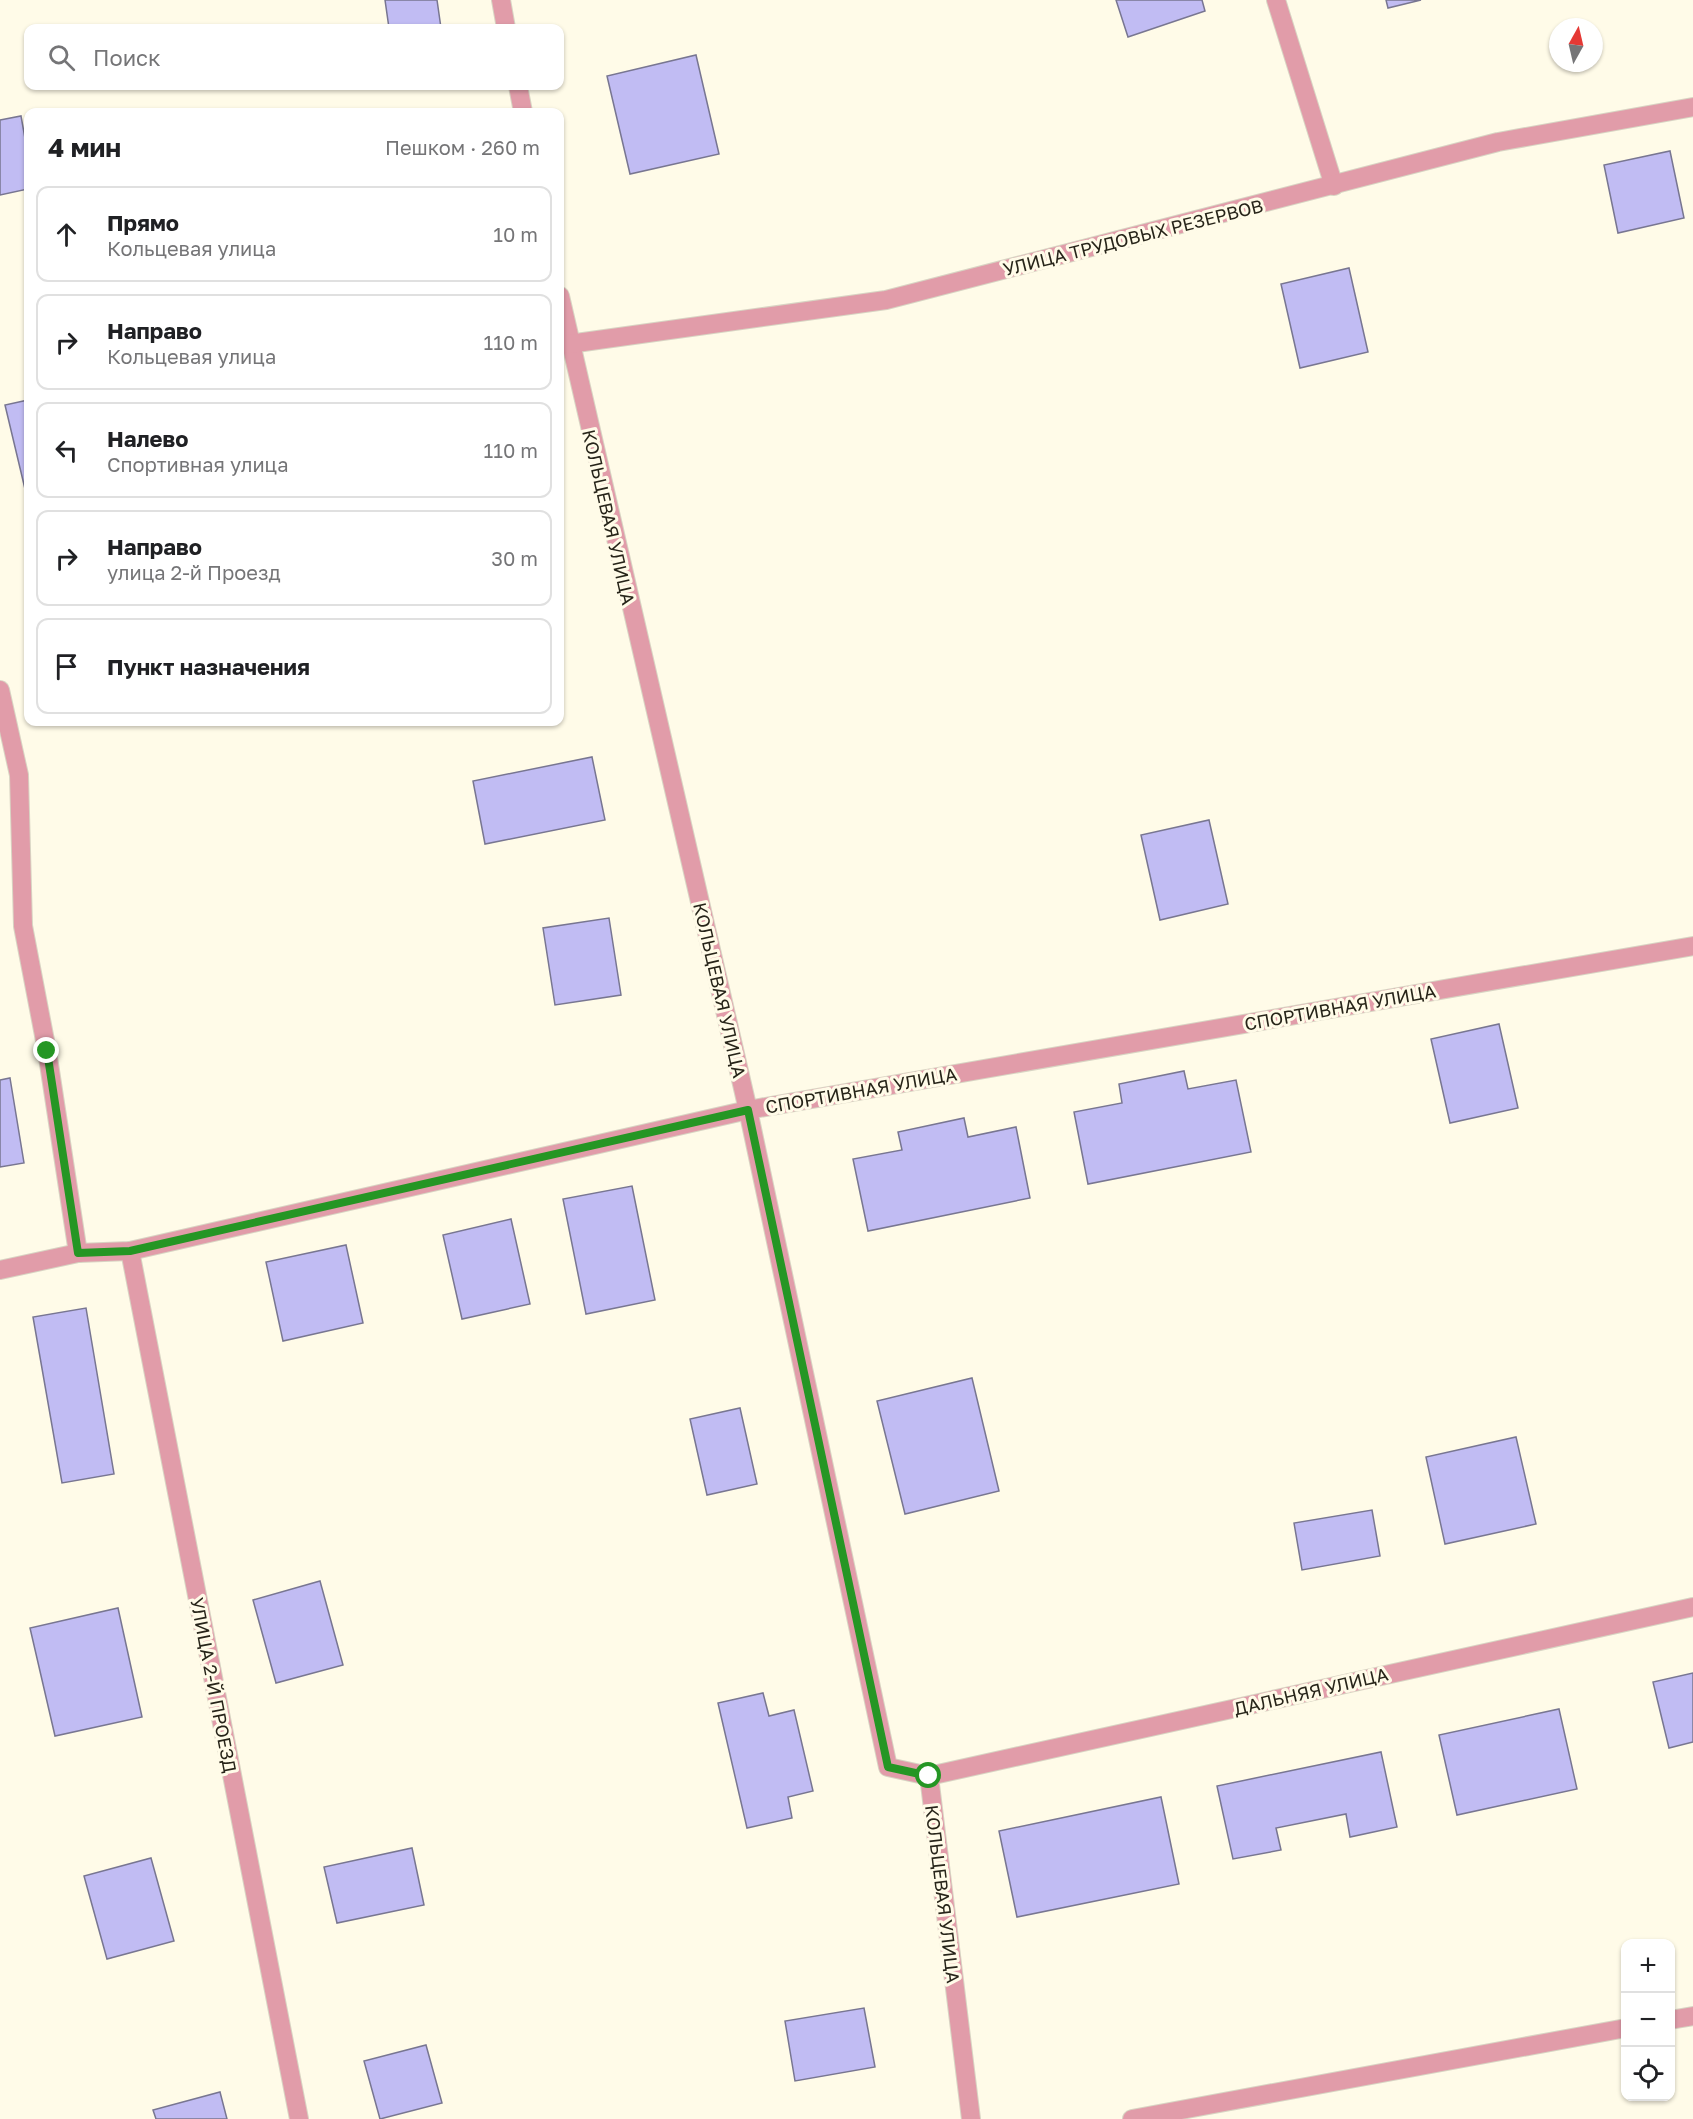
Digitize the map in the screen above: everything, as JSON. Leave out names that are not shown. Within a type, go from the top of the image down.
[{"type":"street","points":[[501,0],[505,24]]},
{"type":"street","points":[[1276,0],[1334,186]]},
{"type":"street","points":[[519,90],[522,108]]},
{"type":"street","name":"УЛИЦА ТРУДОВЫХ РЕЗЕРВОВ","points":[[569,344],[886,300],[1498,142],[1693,107]]},
{"type":"street","name":"КОЛЬЦЕВАЯ УЛИЦА","points":[[564,317],[748,1110],[888,1767],[929,1776],[971,2119]]},
{"type":"street","points":[[0,690],[19,776],[23,926],[47,1051],[78,1253]]},
{"type":"street","name":"СПОРТИВНАЯ УЛИЦА","points":[[0,1270],[78,1253],[130,1251],[748,1110],[1693,946]]},
{"type":"street","name":"УЛИЦА 2-Й ПРОЕЗД","points":[[130,1251],[299,2119]]},
{"type":"street","name":"ДАЛЬНЯЯ УЛИЦА","points":[[929,1776],[1693,1607]]},
{"type":"street","points":[[1675,2019],[1693,2016]]},
{"type":"street","points":[[1132,2119],[1621,2029]]},
{"type":"building","points":[[385,0],[437,0],[440,24],[388,24]]},
{"type":"building","points":[[1116,0],[1202,0],[1205,11],[1128,37]]},
{"type":"building","points":[[1386,0],[1421,0],[1388,8]]},
{"type":"building","points":[[696,55],[719,154],[630,174],[607,76]]},
{"type":"building","points":[[21,116],[24,133],[24,190],[0,195],[0,120]]},
{"type":"building","points":[[1670,151],[1684,218],[1618,233],[1604,165]]},
{"type":"building","points":[[1349,268],[1368,352],[1300,368],[1281,284]]},
{"type":"building","points":[[24,401],[24,485],[5,405]]},
{"type":"building","points":[[592,757],[605,820],[485,844],[473,781]]},
{"type":"building","points":[[1209,820],[1228,904],[1160,920],[1141,835]]},
{"type":"building","points":[[609,918],[621,995],[555,1005],[543,928]]},
{"type":"building","points":[[1499,1024],[1518,1108],[1450,1123],[1431,1039]]},
{"type":"building","points":[[1184,1071],[1188,1089],[1236,1080],[1251,1152],[1088,1184],[1074,1112],[1122,1103],[1119,1084]]},
{"type":"building","points":[[10,1078],[24,1163],[0,1167],[0,1080]]},
{"type":"building","points":[[964,1118],[968,1137],[1016,1127],[1030,1198],[868,1231],[853,1159],[902,1150],[898,1132]]},
{"type":"building","points":[[632,1186],[655,1300],[586,1314],[563,1199]]},
{"type":"building","points":[[511,1219],[530,1304],[462,1319],[443,1235]]},
{"type":"building","points":[[346,1245],[363,1323],[283,1341],[266,1262]]},
{"type":"building","points":[[86,1308],[114,1474],[62,1483],[33,1317]]},
{"type":"building","points":[[972,1378],[999,1491],[905,1514],[877,1401]]},
{"type":"building","points":[[740,1408],[757,1484],[707,1495],[690,1419]]},
{"type":"building","points":[[1516,1437],[1536,1524],[1445,1544],[1426,1457]]},
{"type":"building","points":[[1372,1510],[1380,1556],[1302,1570],[1294,1523]]},
{"type":"building","points":[[320,1581],[343,1665],[276,1683],[253,1600]]},
{"type":"building","points":[[118,1608],[142,1717],[55,1736],[30,1628]]},
{"type":"building","points":[[1693,1673],[1693,1742],[1669,1748],[1653,1682]]},
{"type":"building","points":[[763,1693],[769,1716],[794,1710],[813,1791],[788,1797],[792,1818],[747,1828],[718,1703]]},
{"type":"building","points":[[1559,1709],[1577,1789],[1457,1815],[1439,1735]]},
{"type":"building","points":[[1381,1752],[1397,1827],[1350,1837],[1346,1814],[1276,1828],[1281,1850],[1233,1859],[1217,1786]]},
{"type":"building","points":[[1161,1797],[1179,1884],[1017,1917],[999,1831]]},
{"type":"building","points":[[412,1848],[424,1905],[337,1923],[324,1867]]},
{"type":"building","points":[[151,1858],[174,1941],[107,1959],[84,1876]]},
{"type":"building","points":[[864,2008],[875,2067],[795,2081],[785,2021]]},
{"type":"building","points":[[426,2045],[442,2103],[380,2119],[364,2061]]},
{"type":"building","points":[[220,2092],[227,2119],[156,2119],[153,2110]]},
{"type":"route","points":[[47,1051],[78,1253],[130,1251],[748,1110],[888,1767],[929,1776]]}]
